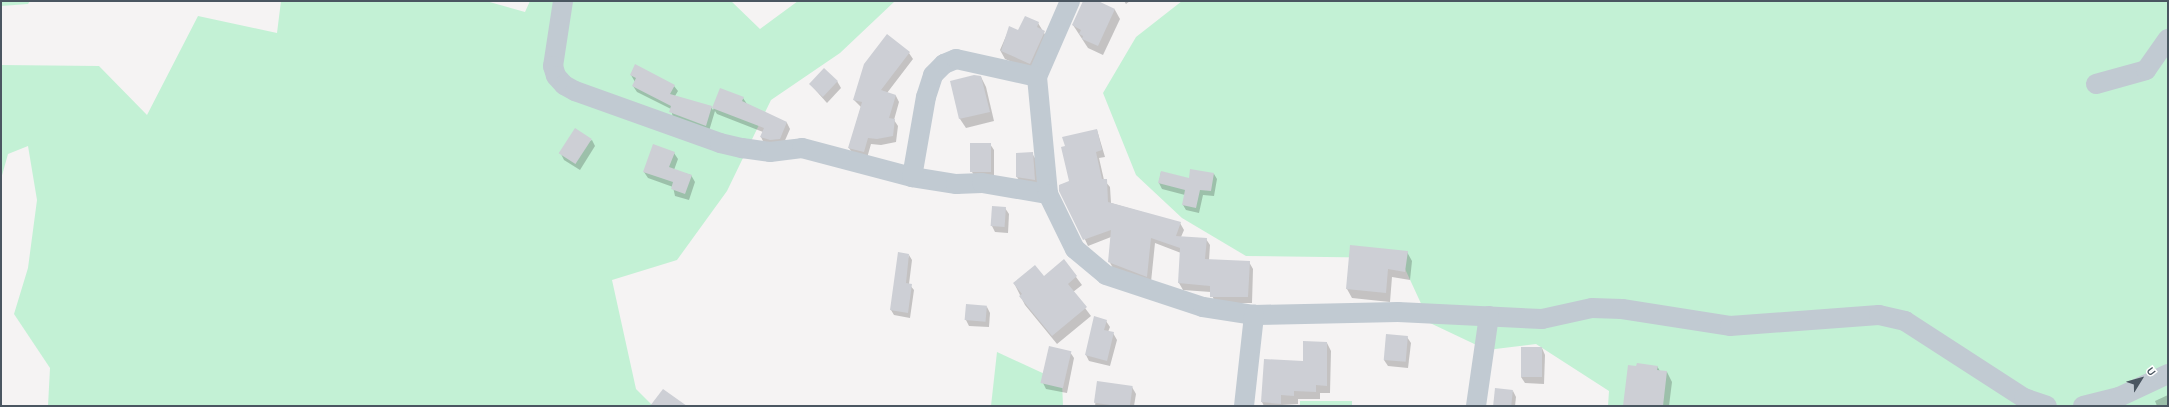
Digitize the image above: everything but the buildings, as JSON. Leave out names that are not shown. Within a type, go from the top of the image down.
[{"type":"street","points":[[563,1],[553,66],[556,76],[564,85],[575,92],[720,143],[770,152],[802,148],[912,177],[956,184],[982,183],[1048,194]]},
{"type":"street","points":[[1070,1],[1037,77],[1048,194],[1075,249],[1106,275],[1203,307],[1254,315],[1369,311],[1542,319],[1592,308],[1622,309],[1730,326],[1879,316],[1905,321],[2024,398],[2048,406]]},
{"type":"street","points":[[2096,84],[2146,70],[2168,40]]},
{"type":"street","points":[[912,177],[926,97],[933,75],[944,64],[956,60],[1037,77]]},
{"type":"street","points":[[1244,406],[1254,315]]},
{"type":"street","points":[[1476,406],[1489,316]]},
{"type":"street","points":[[2083,406],[2119,397],[2168,374]]},
{"type":"green space","points":[[1,1],[30,1],[28,4],[1,6]]},
{"type":"green space","points":[[281,1],[486,1],[525,12],[530,1],[731,1],[760,29],[798,1],[895,1],[840,53],[771,100],[727,191],[677,260],[612,280],[636,389],[653,406],[48,406],[50,368],[14,314],[28,268],[37,200],[28,146],[8,154],[1,179],[1,65],[99,66],[147,115],[198,16],[277,33]]},
{"type":"green space","points":[[1182,1],[2168,1],[2168,406],[1608,406],[1609,391],[1536,344],[1487,350],[1430,323],[1400,258],[1246,256],[1182,218],[1136,175],[1103,93],[1136,37]]},
{"type":"green space","points":[[997,352],[1062,382],[1063,406],[991,406]]},
{"type":"green space","points":[[1300,401],[1352,401],[1352,406],[1300,406]]}]
